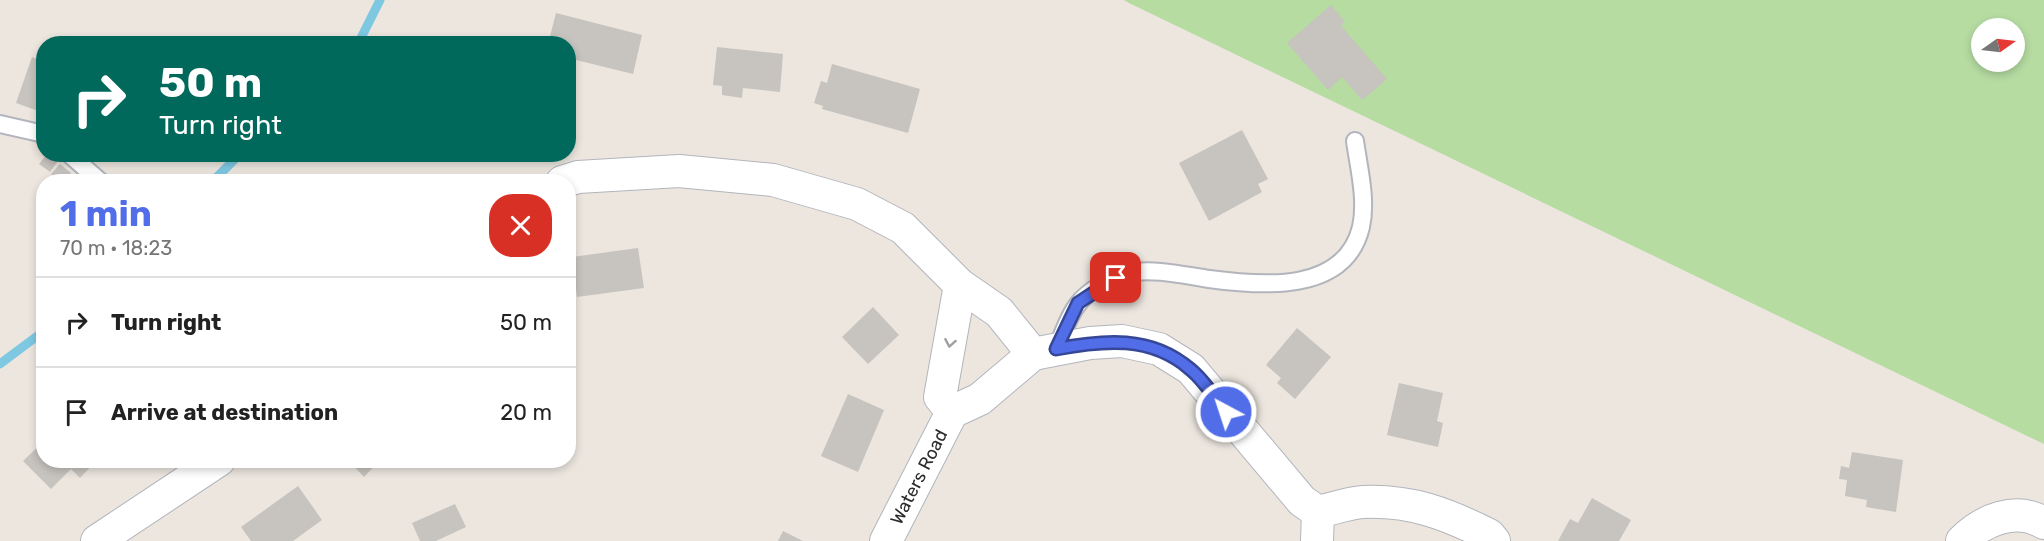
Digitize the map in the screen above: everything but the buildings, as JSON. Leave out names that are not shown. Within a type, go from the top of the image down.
[{"type":"street","points":[[576,178],[680,171],[773,180],[857,204],[903,228],[960,285],[999,312],[1045,351],[1090,343],[1122,342],[1159,349],[1191,369],[1302,501],[1318,527],[1362,502],[1411,506],[1444,513],[1489,535],[1494,541]]},
{"type":"street","name":"Waters Road","points":[[952,412],[940,397],[960,285]]},
{"type":"street","name":"Waters Road","points":[[886,541],[952,412],[980,399],[1045,351]]},
{"type":"street","points":[[97,541],[207,468]]},
{"type":"street","points":[[1962,541],[1978,525],[2008,516],[2033,516],[2044,523]]},
{"type":"lane","points":[[0,124],[36,132]]},
{"type":"lane","points":[[1045,351],[1078,303],[1102,286],[1127,273],[1166,273],[1256,285],[1278,284],[1317,276],[1341,262],[1356,241],[1361,226],[1361,185],[1355,141]]},
{"type":"lane","points":[[78,162],[92,174]]},
{"type":"green space","points":[[1124,0],[2044,0],[2044,444],[1129,3]]},
{"type":"waterway","points":[[362,36],[380,0]]},
{"type":"waterway","points":[[220,174],[232,162]]},
{"type":"waterway","points":[[0,364],[36,337]]},
{"type":"route","points":[[1116,278],[1078,303],[1056,349],[1090,343],[1122,342],[1159,349],[1191,369],[1226,412]]}]
